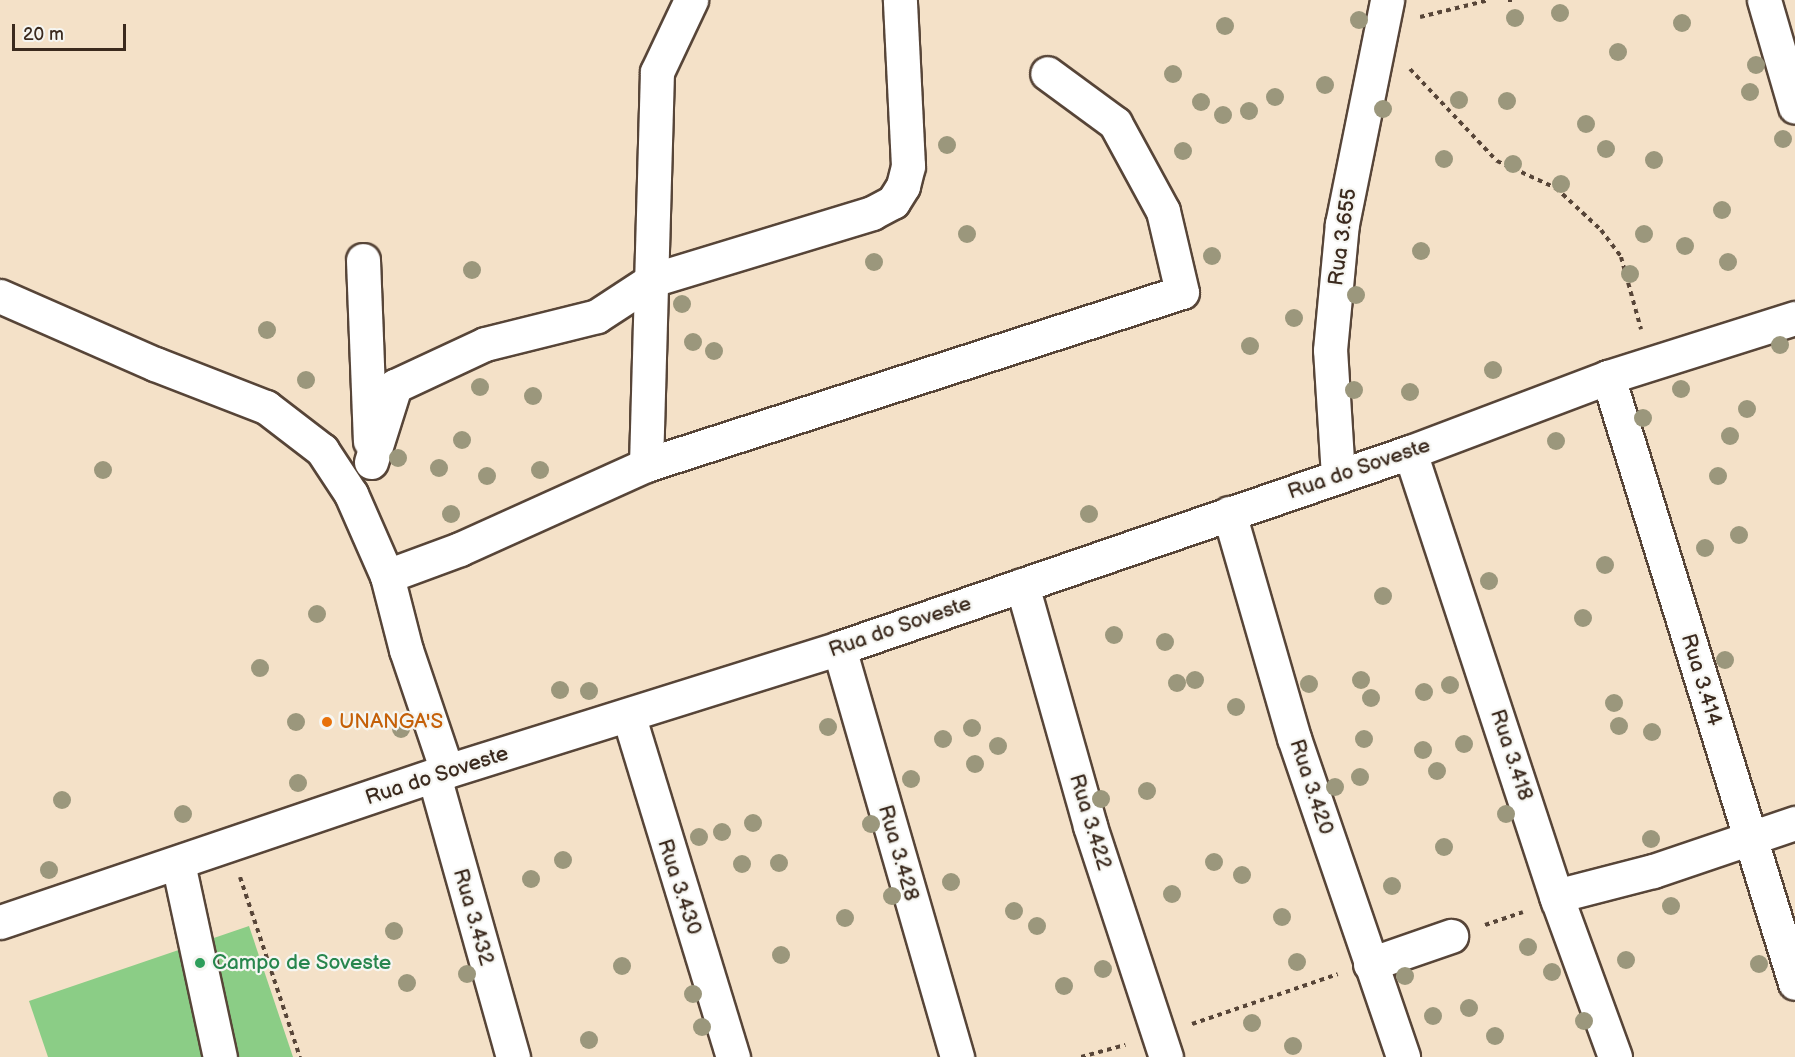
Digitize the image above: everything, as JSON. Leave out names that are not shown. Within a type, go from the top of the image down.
[{"type":"street","points":[[646,465],[657,72],[691,0]]},
{"type":"street","points":[[351,494],[371,462],[395,386],[485,344],[597,316],[652,280],[872,213],[893,202],[903,186],[908,166],[900,0]]},
{"type":"street","points":[[1764,0],[1795,107]]},
{"type":"street","name":"Rua 3.655","points":[[1338,476],[1332,327],[1342,224],[1382,18]]},
{"type":"street","points":[[387,576],[460,549],[646,465],[1182,292],[1163,211],[1115,123],[1047,73]]},
{"type":"street","points":[[363,260],[371,462]]},
{"type":"street","name":"Rua 3.432","points":[[0,296],[155,364],[266,407],[322,450],[351,494],[387,576],[441,774],[513,1057]]},
{"type":"street","name":"Rua do Soveste","points":[[0,922],[441,774],[629,717],[839,648],[1410,452],[1608,378],[1795,318]]},
{"type":"street","name":"Rua 3.414","points":[[1608,378],[1795,983]]},
{"type":"street","name":"Rua 3.418","points":[[1410,452],[1557,898],[1615,1057]]},
{"type":"street","name":"Rua 3.420","points":[[1229,513],[1294,738],[1403,1057]]},
{"type":"street","name":"Rua 3.422","points":[[1022,585],[1090,826],[1162,1046]]},
{"type":"street","name":"Rua 3.428","points":[[839,648],[957,1057]]},
{"type":"street","name":"Rua 3.430","points":[[629,717],[733,1057]]},
{"type":"street","points":[[1557,898],[1653,871],[1749,836],[1795,823]]},
{"type":"street","points":[[177,863],[220,1057]]},
{"type":"street","points":[[1370,964],[1451,936]]},
{"type":"path","points":[[1489,0],[1382,18],[1422,82],[1497,161],[1556,188],[1601,230],[1621,257],[1651,364]]},
{"type":"path","points":[[1508,0],[1515,0]]},
{"type":"path","points":[[229,845],[300,1057]]},
{"type":"path","points":[[1451,936],[1557,898]]},
{"type":"path","points":[[1081,1057],[1162,1046],[1370,964]]},
{"type":"green space","name":"Campo de Soveste","points":[[249,926],[293,1057],[48,1057],[29,1001]]},
{"type":"place","name":"UNANGA'S","points":[[327,722]]},
{"type":"place","name":"Campo de Soveste","points":[[200,963]]}]
